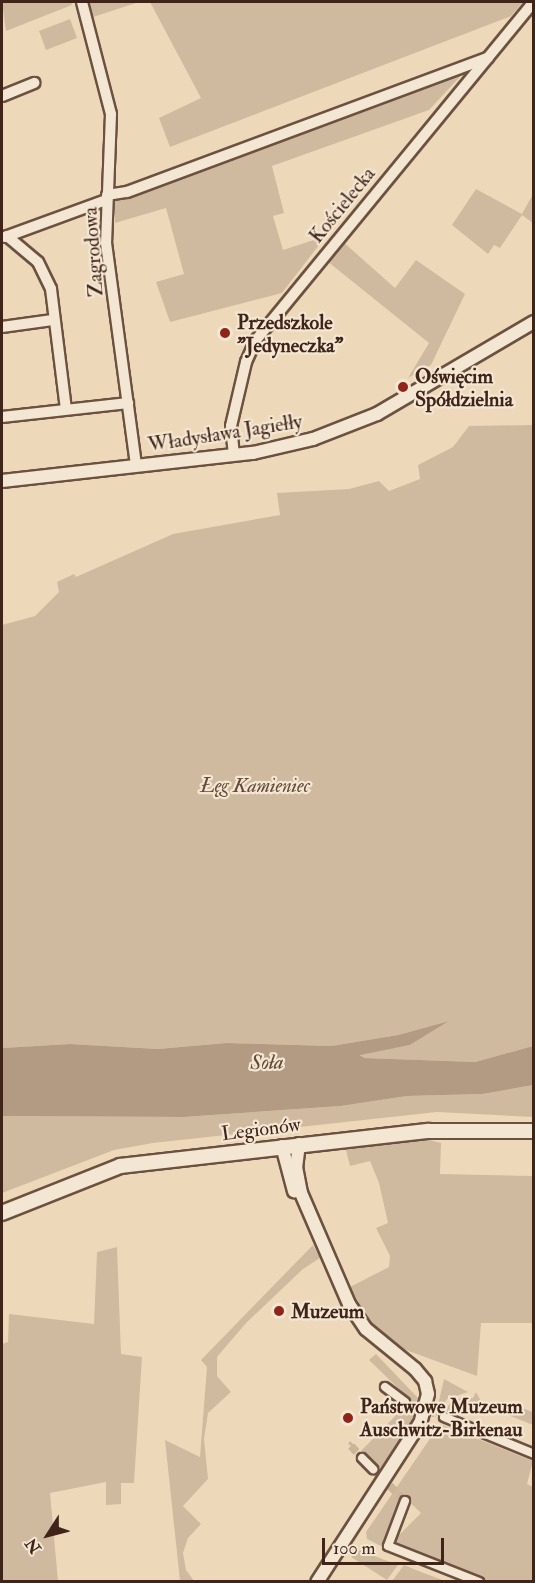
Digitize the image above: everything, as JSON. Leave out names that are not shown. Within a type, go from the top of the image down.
[{"type":"main road","name":"Legionów","points":[[2,1213],[120,1166],[429,1131],[534,1131]]},
{"type":"street","name":"Zagrodowa","points":[[82,2],[111,114],[106,243],[136,466]]},
{"type":"street","name":"Kościelecka","points":[[234,455],[231,426],[246,362],[256,340],[414,143],[491,57],[534,2]]},
{"type":"street","points":[[4,237],[107,197],[127,192],[491,57]]},
{"type":"street","points":[[2,96],[35,83]]},
{"type":"street","points":[[4,237],[38,262],[51,289],[53,320],[66,409]]},
{"type":"street","points":[[2,327],[53,320]]},
{"type":"street","name":"Władysława Jagiełły","points":[[2,481],[234,455],[294,445],[360,422],[534,322]]},
{"type":"street","points":[[2,417],[128,403]]},
{"type":"street","points":[[299,1144],[297,1178],[318,1237]]},
{"type":"street","points":[[282,1146],[290,1184],[360,1322],[415,1369],[425,1381],[428,1394],[420,1423],[317,1581]]},
{"type":"street","points":[[385,1387],[405,1402]]},
{"type":"street","points":[[444,1417],[534,1454]]},
{"type":"street","points":[[362,1458],[373,1469]]},
{"type":"street","points":[[405,1501],[388,1546],[479,1581]]},
{"type":"green space","points":[[2,2],[71,2],[72,5],[6,31]]},
{"type":"green space","points":[[88,2],[139,2],[93,17]]},
{"type":"green space","points":[[150,2],[523,2],[511,16],[170,147],[159,118],[201,98]]},
{"type":"green space","points":[[70,19],[77,38],[46,50],[39,31]]},
{"type":"green space","points":[[469,67],[429,110],[272,166],[284,213],[273,216],[283,250],[326,236],[282,293],[170,322],[156,282],[184,274],[166,208],[115,223],[114,199]]},
{"type":"green space","points":[[476,189],[522,214],[533,194],[533,223],[522,215],[500,248],[494,245],[488,254],[452,225]]},
{"type":"green space","points":[[342,241],[395,288],[416,260],[465,294],[431,365],[408,378],[429,343],[327,261]]},
{"type":"green space","name":"Łęg Kamieniec","points":[[533,425],[533,1046],[475,1062],[363,1058],[360,1054],[410,1045],[449,1021],[398,1035],[331,1046],[226,1043],[158,1049],[70,1044],[2,1048],[2,625],[35,616],[59,592],[57,582],[74,574],[76,577],[173,534],[280,515],[277,493],[349,489],[379,481],[389,491],[420,479],[418,465],[453,447],[469,426]]},
{"type":"green space","points":[[533,1085],[533,1117],[437,1112],[153,1143],[114,1150],[2,1193],[2,1116],[184,1117],[341,1106],[407,1096],[483,1094]]},
{"type":"green space","points":[[422,1138],[441,1143],[440,1174],[533,1176],[533,1323],[481,1323],[477,1376],[403,1349],[381,1333],[366,1316],[350,1287],[389,1267],[390,1256],[376,1228],[388,1223],[379,1183],[370,1161],[350,1166],[346,1150]]},
{"type":"green space","points":[[313,1245],[320,1258],[303,1269],[247,1322],[217,1357],[217,1376],[231,1392],[208,1413],[204,1439],[208,1479],[183,1506],[201,1524],[188,1538],[183,1553],[186,1570],[194,1581],[180,1581],[165,1440],[200,1457],[207,1367],[201,1360]]},
{"type":"green space","points":[[117,1247],[121,1354],[142,1357],[134,1483],[121,1483],[121,1504],[106,1505],[106,1482],[50,1493],[58,1581],[2,1581],[2,1344],[8,1342],[9,1314],[94,1324],[97,1252]]},
{"type":"green space","points":[[376,1354],[419,1399],[417,1411],[382,1469],[361,1451],[407,1404],[396,1394],[400,1390],[369,1360]]},
{"type":"green space","points":[[444,1379],[468,1392],[447,1399],[435,1418]]},
{"type":"green space","points":[[476,1392],[482,1403],[476,1415],[459,1409],[455,1417],[443,1412],[454,1399],[473,1398]]},
{"type":"green space","points":[[502,1401],[533,1412],[533,1425],[490,1408]]},
{"type":"green space","points":[[440,1424],[533,1461],[527,1484],[533,1487],[533,1581],[486,1581],[389,1545],[421,1513],[404,1497],[385,1548],[367,1539],[366,1532]]},
{"type":"green space","points":[[359,1550],[398,1565],[387,1580],[351,1557]]},
{"type":"green space","points":[[404,1565],[416,1570],[445,1581],[392,1581]]},
{"type":"water","name":"Soła","points":[[449,1021],[410,1045],[360,1055],[364,1058],[475,1062],[533,1046],[533,1085],[483,1094],[407,1096],[341,1106],[184,1117],[2,1116],[2,1048],[70,1044],[158,1049],[226,1043],[331,1046],[398,1035]]},
{"type":"tunnel","points":[[405,1402],[444,1417]]},
{"type":"tunnel","points":[[353,1444],[351,1446],[362,1458]]},
{"type":"tunnel","points":[[373,1469],[405,1501]]},
{"type":"place","name":"Przedszkole \"Jedyneczka\"","points":[[225,333]]},
{"type":"place","name":"Oświęcim Spółdzielnia","points":[[403,387]]},
{"type":"place","name":"Muzeum","points":[[279,1311]]},
{"type":"place","name":"Państwowe Muzeum Auschwitz-Birkenau","points":[[348,1418]]}]
